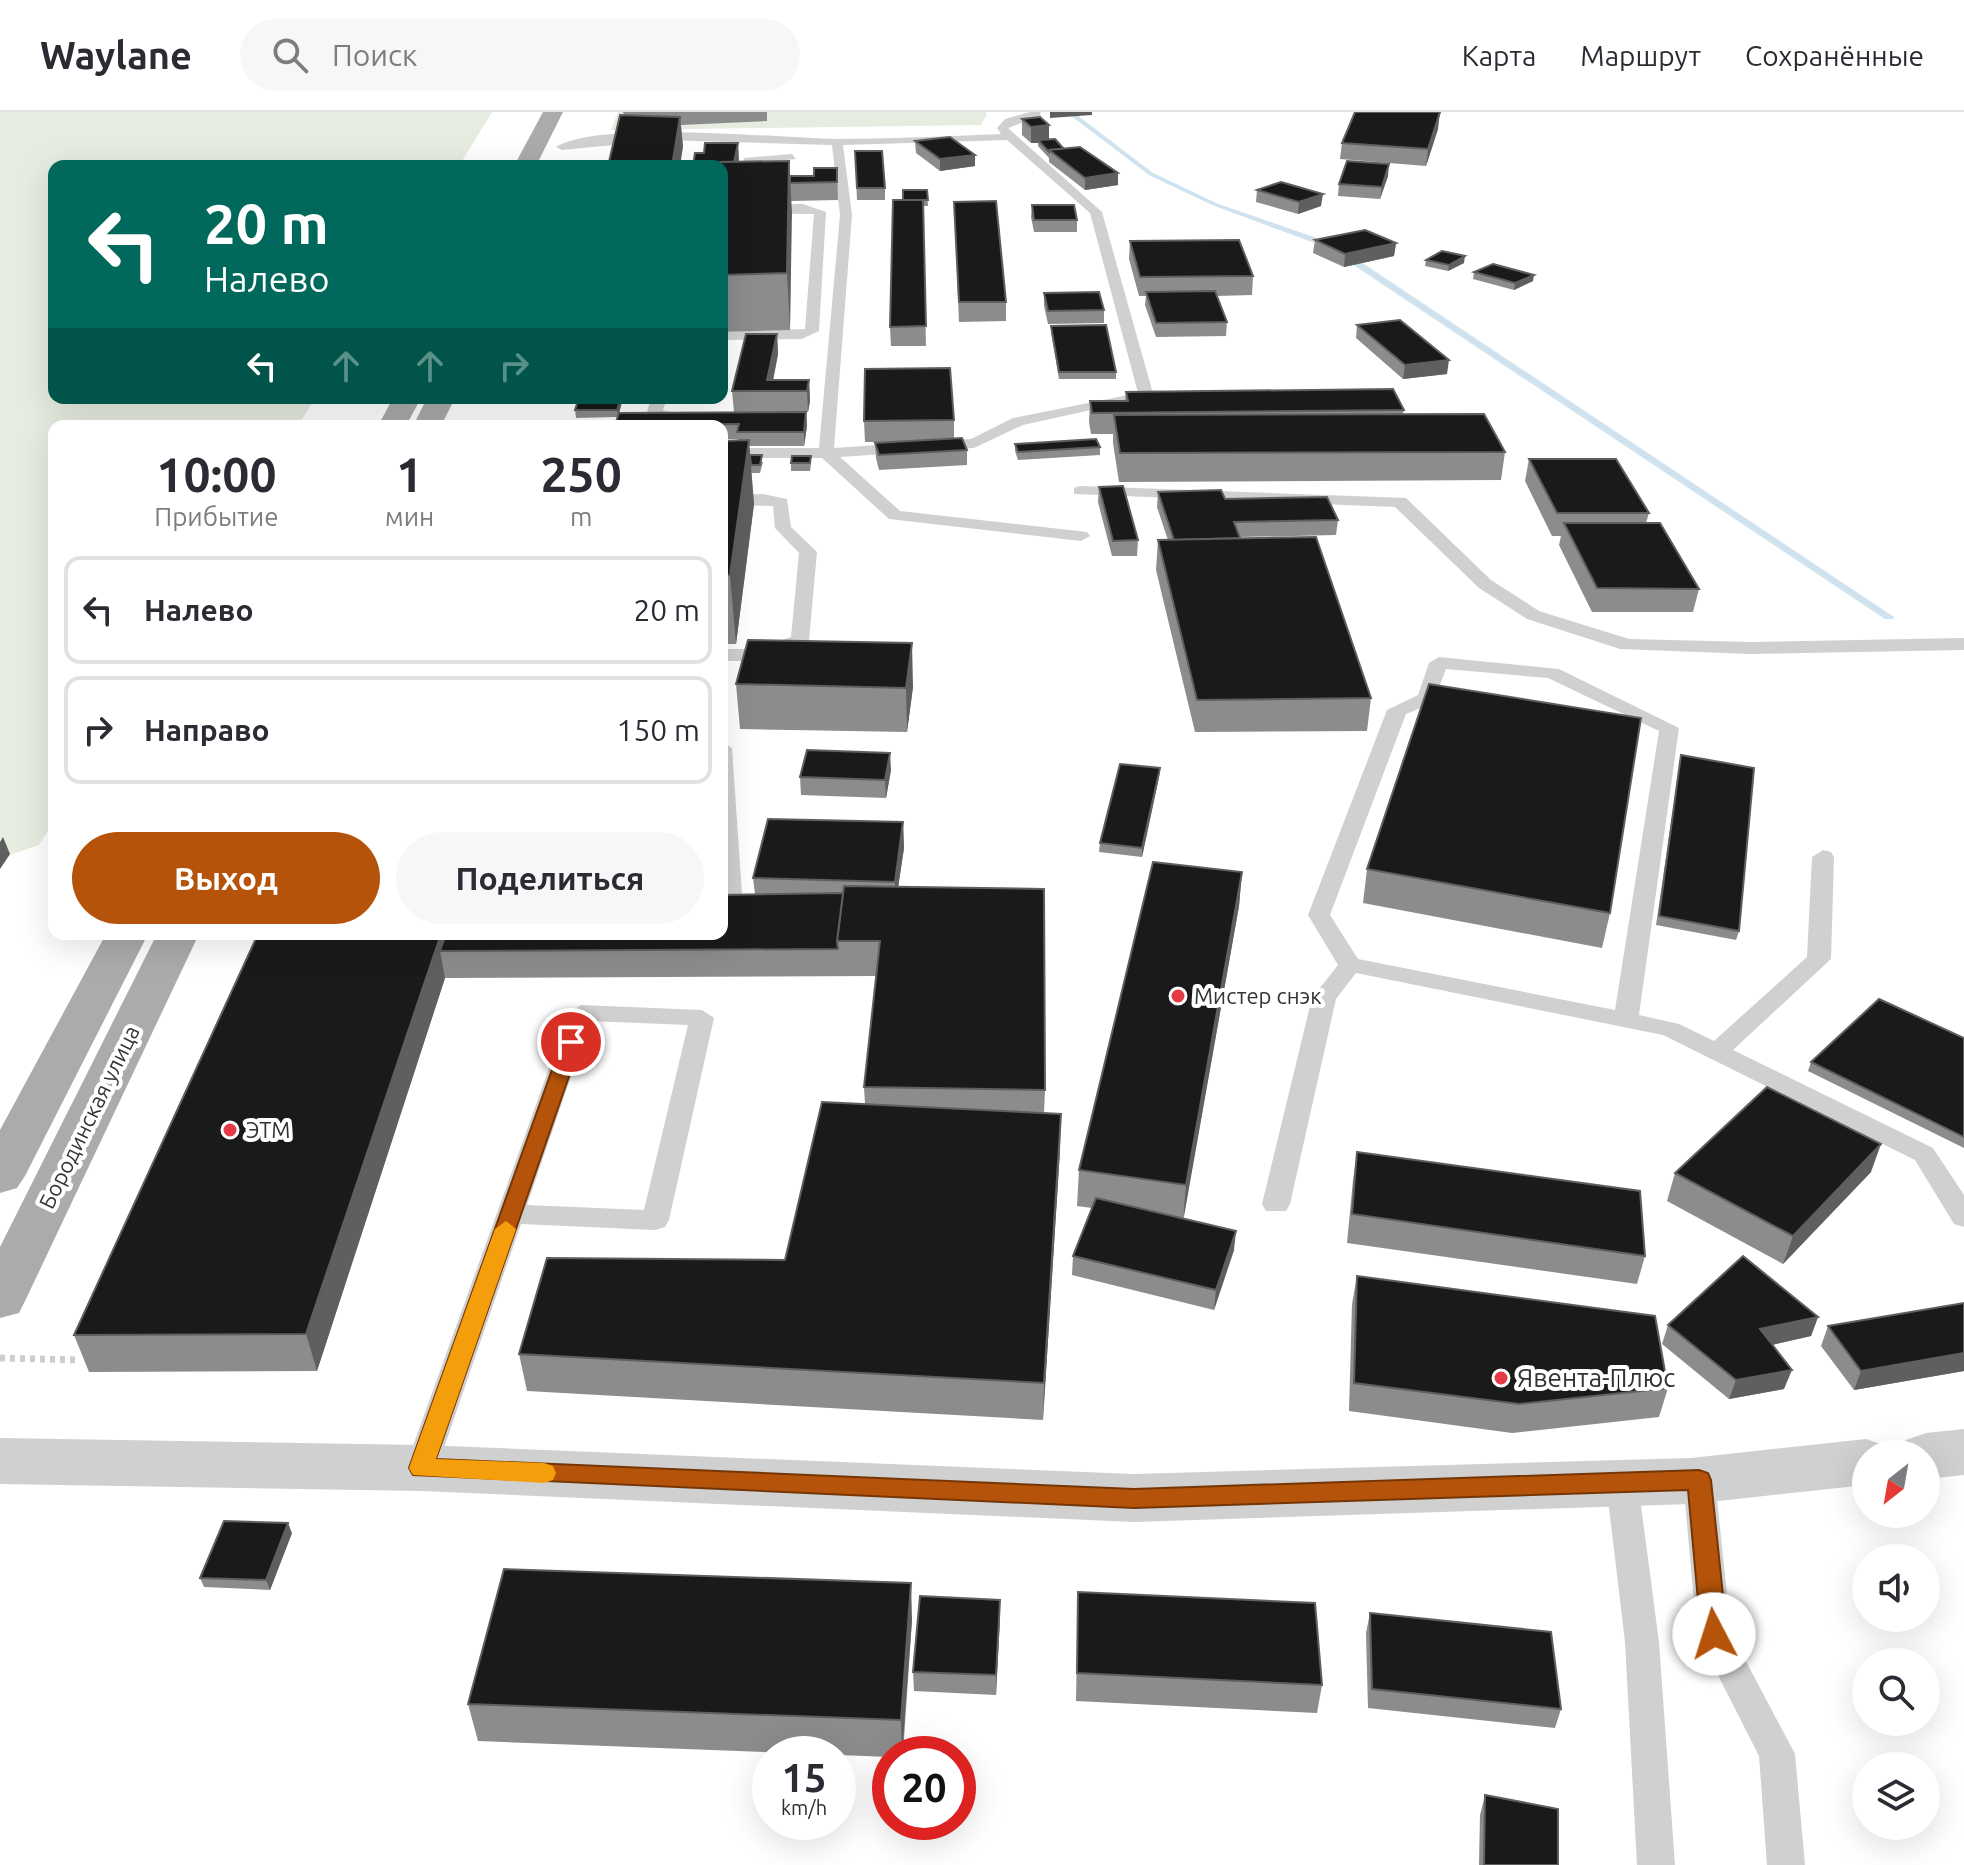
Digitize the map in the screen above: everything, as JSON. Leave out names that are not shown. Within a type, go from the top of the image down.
[{"type":"main road","points":[[528,160],[553,112]]},
{"type":"main road","points":[[558,157],[573,124]]},
{"type":"main road","points":[[0,1176],[124,940]]},
{"type":"main road","name":"Бородинская улица","points":[[0,1299],[175,940]]},
{"type":"street","points":[[1940,1455],[1964,1452]]},
{"type":"street","points":[[0,1461],[421,1468],[1134,1498],[1699,1480],[1852,1464]]},
{"type":"lane","points":[[1035,112],[1036,116],[1009,121],[1002,128],[1096,212],[1146,394]]},
{"type":"lane","points":[[558,157],[604,140],[650,138],[833,151],[1010,137]]},
{"type":"lane","points":[[833,151],[846,215],[822,419],[826,453],[895,515],[1081,536]]},
{"type":"lane","points":[[767,191],[767,172],[748,170],[748,160],[810,156]]},
{"type":"lane","points":[[728,209],[803,208],[820,212],[812,331],[802,335],[728,336]]},
{"type":"lane","points":[[728,453],[826,453],[974,443],[1018,421],[1146,394],[1176,395]]},
{"type":"lane","points":[[657,404],[655,412],[665,417],[710,418]]},
{"type":"lane","points":[[1080,491],[1400,502],[1485,584],[1533,615],[1627,645],[1751,648],[1964,644]]},
{"type":"lane","points":[[728,500],[763,499],[781,503],[783,528],[808,552],[800,640],[760,655],[728,655]]},
{"type":"lane","points":[[1626,1019],[1669,728],[1552,673],[1439,663],[1426,699],[1397,710],[1319,915],[1350,965],[1670,1029],[1924,1154],[1964,1217]]},
{"type":"lane","points":[[728,845],[731,894],[728,897]]},
{"type":"lane","points":[[1716,1052],[1819,959],[1823,857]]},
{"type":"lane","points":[[1276,1204],[1324,998],[1350,965]]},
{"type":"lane","points":[[421,1468],[581,1013],[702,1018],[655,1220],[511,1214]]},
{"type":"lane","points":[[1699,1480],[1714,1634],[1777,1754],[1786,1865]]},
{"type":"lane","points":[[1622,1483],[1642,1642],[1656,1865]]},
{"type":"path","points":[[0,1358],[80,1360]]},
{"type":"shaded area","points":[[0,112],[492,112],[463,160],[48,160],[48,404],[311,404],[302,420],[48,420],[48,831],[39,845],[10,855],[0,869]]},
{"type":"shaded area","points":[[618,112],[987,114],[981,125],[611,130]]},
{"type":"building","points":[[1355,112],[1440,112],[1428,149],[1342,143]]},
{"type":"building","points":[[620,115],[680,117],[673,160],[609,160]]},
{"type":"building","points":[[1040,117],[1049,125],[1031,127],[1022,119]]},
{"type":"building","points":[[950,137],[975,155],[940,159],[915,141]]},
{"type":"building","points":[[1055,139],[1064,149],[1049,152],[1038,140]]},
{"type":"building","points":[[705,143],[738,143],[734,162],[694,160],[695,153],[704,153]]},
{"type":"building","points":[[1080,147],[1118,173],[1085,178],[1049,150]]},
{"type":"building","points":[[855,151],[882,151],[885,188],[857,188]]},
{"type":"building","points":[[789,161],[787,273],[728,275],[728,162]]},
{"type":"building","points":[[1347,161],[1389,164],[1382,187],[1339,184]]},
{"type":"building","points":[[814,168],[837,168],[837,182],[790,183],[790,176],[814,176]]},
{"type":"building","points":[[1281,182],[1323,194],[1299,202],[1257,190]]},
{"type":"building","points":[[903,190],[927,190],[928,200],[903,200]]},
{"type":"building","points":[[893,200],[923,200],[926,326],[890,327]]},
{"type":"building","points":[[996,201],[1006,302],[959,302],[954,202]]},
{"type":"building","points":[[1032,205],[1074,205],[1077,220],[1034,220]]},
{"type":"building","points":[[1365,230],[1396,243],[1345,254],[1315,240]]},
{"type":"building","points":[[1239,240],[1253,276],[1140,277],[1130,241]]},
{"type":"building","points":[[1442,251],[1465,256],[1449,265],[1426,260]]},
{"type":"building","points":[[1493,264],[1534,275],[1515,283],[1474,272]]},
{"type":"building","points":[[1215,291],[1227,322],[1156,323],[1146,292]]},
{"type":"building","points":[[1099,292],[1104,310],[1048,311],[1044,293]]},
{"type":"building","points":[[1400,320],[1449,360],[1405,365],[1357,325]]},
{"type":"building","points":[[1106,325],[1116,372],[1059,372],[1051,326]]},
{"type":"building","points":[[746,334],[777,334],[767,380],[809,380],[807,391],[732,391]]},
{"type":"building","points":[[950,368],[954,420],[864,421],[865,369]]},
{"type":"building","points":[[1393,389],[1404,410],[1092,413],[1090,401],[1128,401],[1126,392]]},
{"type":"building","points":[[577,404],[619,404],[617,410],[575,410]]},
{"type":"building","points":[[806,412],[804,432],[737,432],[739,424],[728,424],[728,420],[617,420],[619,413]]},
{"type":"building","points":[[1484,414],[1505,452],[1120,453],[1114,415]]},
{"type":"building","points":[[962,438],[967,450],[879,455],[875,443]]},
{"type":"building","points":[[1096,439],[1100,447],[1018,452],[1015,444]]},
{"type":"building","points":[[749,440],[730,575],[728,575],[728,441]]},
{"type":"building","points":[[750,455],[762,455],[760,465],[751,465]]},
{"type":"building","points":[[792,456],[811,456],[810,463],[791,463]]},
{"type":"building","points":[[1529,459],[1616,459],[1649,513],[1557,513]]},
{"type":"building","points":[[1123,486],[1138,540],[1113,541],[1099,487]]},
{"type":"building","points":[[1221,490],[1225,499],[1327,497],[1338,520],[1234,522],[1240,538],[1174,540],[1158,492]]},
{"type":"building","points":[[1564,523],[1660,523],[1699,589],[1597,588]]},
{"type":"building","points":[[1316,537],[1371,698],[1197,700],[1158,540]]},
{"type":"building","points":[[748,640],[912,643],[906,688],[736,684]]},
{"type":"building","points":[[1429,684],[1641,718],[1610,913],[1367,869]]},
{"type":"building","points":[[807,750],[890,753],[885,780],[800,777]]},
{"type":"building","points":[[1681,755],[1754,768],[1739,931],[1659,916]]},
{"type":"building","points":[[1120,764],[1160,768],[1142,848],[1100,843]]},
{"type":"building","points":[[768,819],[903,822],[895,882],[753,878]]},
{"type":"building","points":[[1153,862],[1242,872],[1186,1185],[1079,1170]]},
{"type":"building","points":[[844,886],[1044,889],[1045,1090],[864,1087],[880,941],[837,941]]},
{"type":"building","points":[[843,893],[838,949],[440,951],[444,940],[728,940],[728,895]]},
{"type":"building","points":[[255,940],[439,940],[306,1334],[74,1335]]},
{"type":"building","points":[[1879,999],[1964,1038],[1964,1137],[1811,1062]]},
{"type":"building","points":[[1767,1087],[1881,1144],[1793,1236],[1675,1173]]},
{"type":"building","points":[[822,1102],[1061,1114],[1044,1383],[519,1354],[547,1258],[785,1260]]},
{"type":"building","points":[[1357,1152],[1640,1191],[1645,1256],[1352,1214]]},
{"type":"building","points":[[1096,1198],[1236,1231],[1216,1290],[1073,1256]]},
{"type":"building","points":[[1743,1256],[1818,1317],[1760,1329],[1792,1370],[1736,1380],[1668,1325]]},
{"type":"building","name":"Явента-Плюс","points":[[1357,1276],[1655,1316],[1668,1388],[1519,1404],[1354,1383]]},
{"type":"building","points":[[1964,1303],[1964,1353],[1861,1371],[1828,1326]]},
{"type":"building","points":[[224,1521],[288,1523],[266,1580],[200,1578]]},
{"type":"building","points":[[504,1569],[911,1583],[901,1720],[468,1704]]},
{"type":"building","points":[[1078,1592],[1315,1603],[1322,1685],[1077,1673]]},
{"type":"building","points":[[920,1596],[1000,1600],[996,1675],[913,1672]]},
{"type":"building","points":[[1370,1613],[1551,1632],[1561,1709],[1372,1689]]},
{"type":"building","points":[[1485,1795],[1558,1809],[1558,1865],[1484,1865]]},
{"type":"waterway","points":[[1069,112],[1151,174],[1214,204],[1331,246],[1889,617]]},
{"type":"slow traffic","points":[[506,1229],[421,1468],[544,1473]]},
{"type":"place","name":"Мистер снэк","points":[[1178,996]]},
{"type":"place","name":"ЭТМ","points":[[230,1130]]},
{"type":"place","name":"Явента-Плюс","points":[[1501,1378]]},
{"type":"route","points":[[571,1042],[421,1468],[1134,1498],[1699,1480],[1714,1634]]}]
